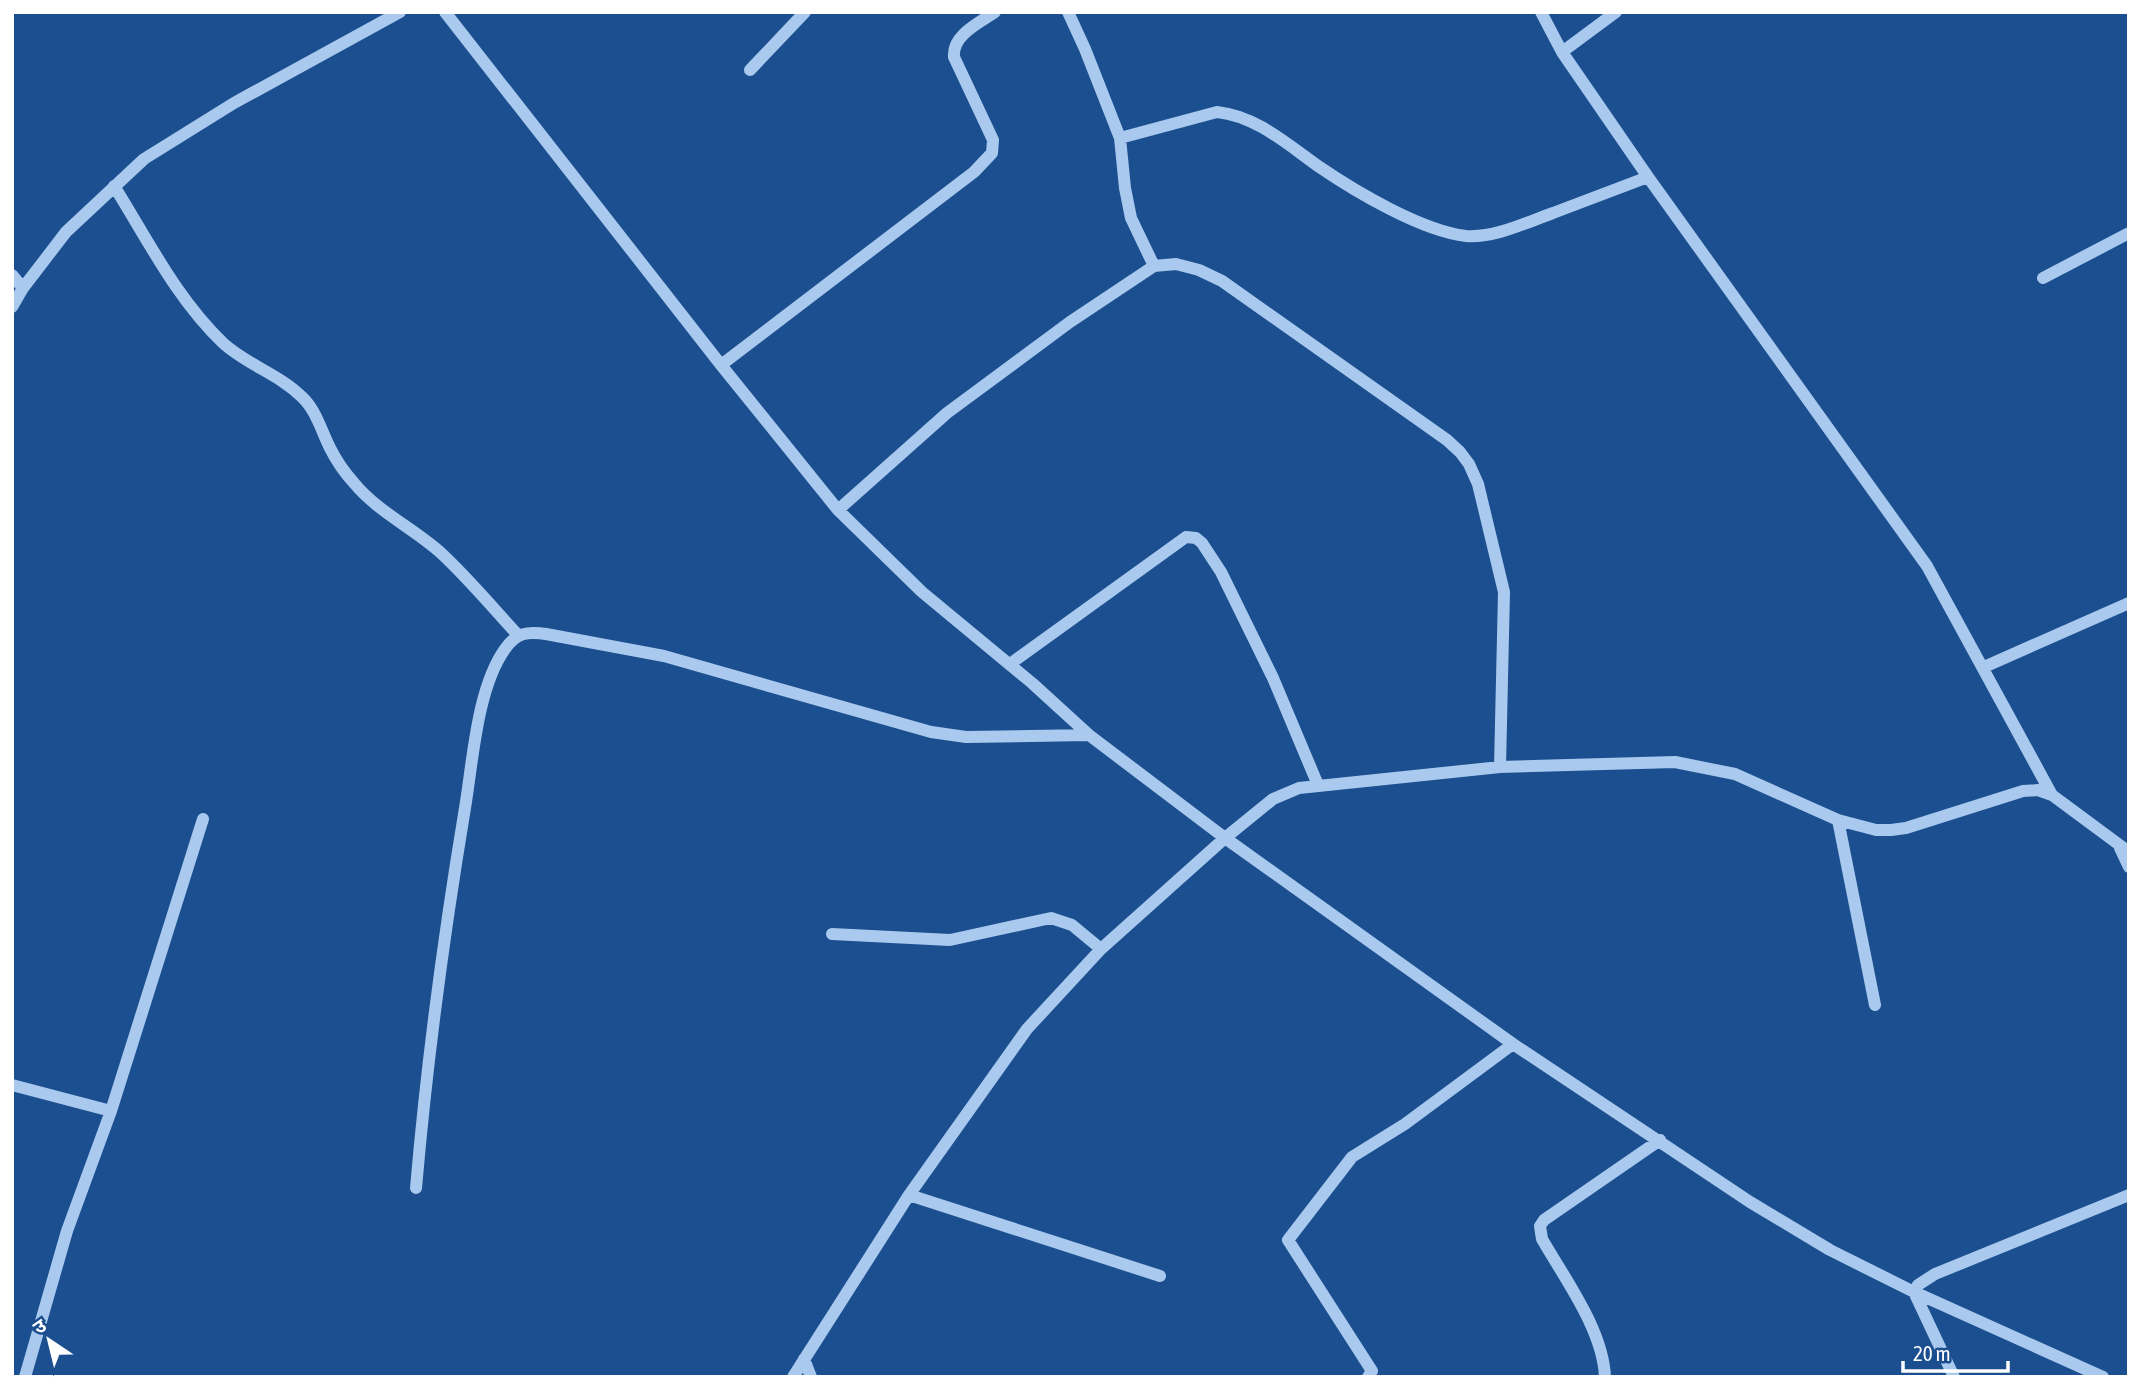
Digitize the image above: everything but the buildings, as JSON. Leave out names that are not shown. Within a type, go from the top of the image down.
[{"type":"street","points":[[12,307],[23,288],[66,232],[144,159],[177,137],[400,12]]},
{"type":"street","points":[[445,12],[838,510],[922,592],[1010,664],[1089,735],[1225,838],[1513,1044],[1750,1202],[1830,1250],[1914,1292],[2103,1377]]},
{"type":"street","points":[[750,70],[805,12]]},
{"type":"street","points":[[721,365],[974,172],[992,153],[993,140],[953,51],[968,30],[995,12]]},
{"type":"street","points":[[1068,12],[1120,138],[1131,218],[1154,266]]},
{"type":"street","points":[[1541,12],[1562,52],[1648,177],[1927,566],[2052,795]]},
{"type":"street","points":[[1562,52],[1616,12]]},
{"type":"street","points":[[1120,138],[1217,112],[1233,114],[1251,120],[1332,176],[1396,211],[1428,226],[1468,236],[1502,232],[1648,177]]},
{"type":"street","points":[[114,186],[173,284],[204,323],[226,345],[251,364],[287,382],[305,399],[331,450],[355,485],[383,510],[440,552],[517,635]]},
{"type":"street","points":[[2043,278],[2129,233]]},
{"type":"street","points":[[838,510],[947,413],[1070,322],[1154,266],[1176,264],[1199,270],[1222,281],[1447,440],[1469,464],[1478,484],[1504,592],[1500,767]]},
{"type":"street","points":[[12,275],[23,288]]},
{"type":"street","points":[[1010,664],[1186,537],[1196,538],[1202,543],[1227,584],[1273,678],[1318,785]]},
{"type":"street","points":[[1984,667],[2129,603]]},
{"type":"street","points":[[416,1188],[425,1083],[444,939],[482,703],[504,650],[517,635],[530,632],[546,634],[664,656],[931,732],[966,737],[1089,735]]},
{"type":"street","points":[[793,1377],[909,1195],[1027,1029],[1101,949],[1225,838],[1273,799],[1299,788],[1500,767],[1675,762],[1735,774],[1838,820],[1876,830],[1906,828],[2023,791],[2038,790],[2052,795],[2124,850],[2129,867]]},
{"type":"street","points":[[25,1377],[67,1231],[111,1111],[203,819]]},
{"type":"street","points":[[1838,820],[1875,1006]]},
{"type":"street","points":[[832,934],[950,940],[1051,918],[1072,925],[1101,949]]},
{"type":"street","points":[[1368,1377],[1372,1371],[1288,1240],[1352,1157],[1405,1124],[1513,1044]]},
{"type":"street","points":[[12,1086],[111,1111]]},
{"type":"street","points":[[1605,1377],[1599,1345],[1591,1325],[1542,1239],[1540,1226],[1544,1220],[1660,1140]]},
{"type":"street","points":[[909,1195],[1160,1276]]},
{"type":"street","points":[[1914,1292],[1918,1285],[1935,1274],[2129,1195]]},
{"type":"street","points":[[1914,1292],[1954,1377]]},
{"type":"street","points":[[804,1359],[811,1377]]}]
